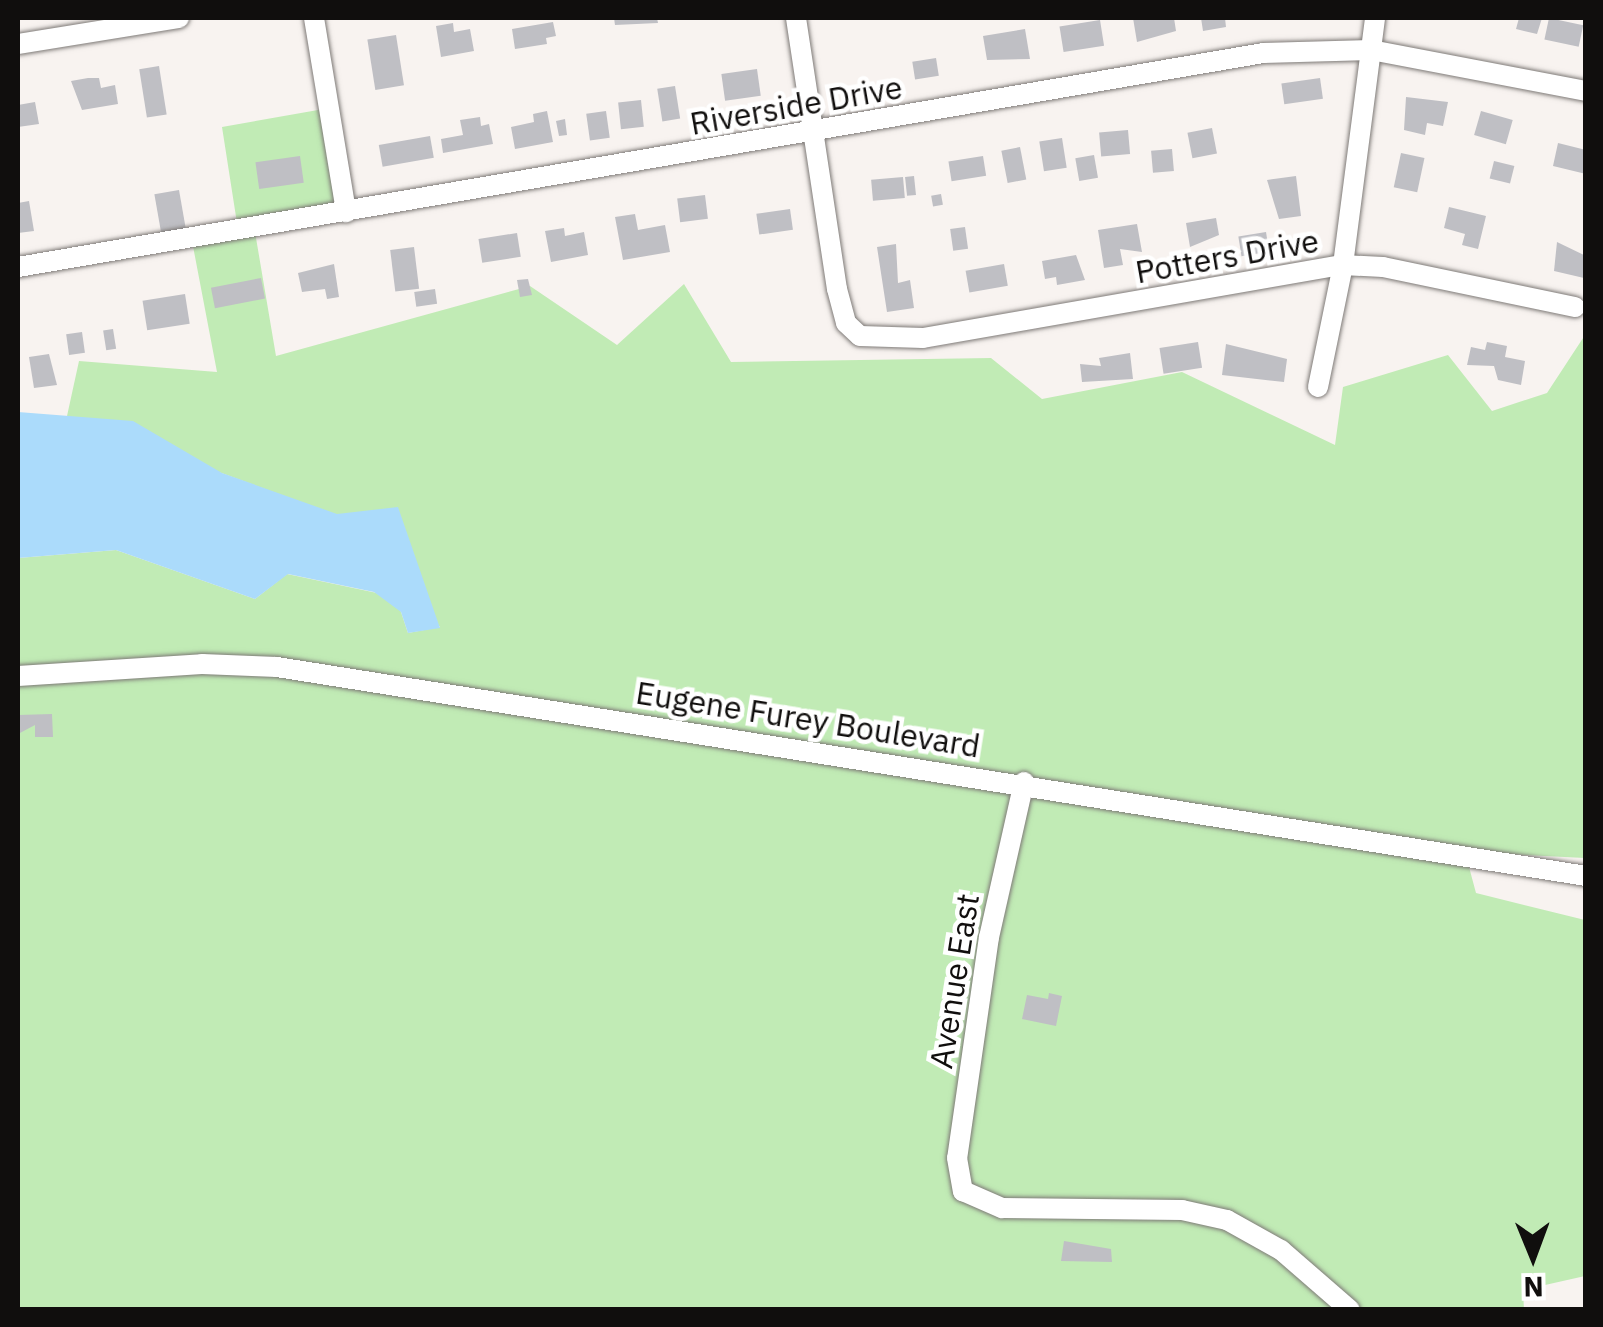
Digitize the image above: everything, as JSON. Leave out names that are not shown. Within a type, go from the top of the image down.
[{"type":"street","points":[[18,44],[178,18]]},
{"type":"street","points":[[314,18],[346,212]]},
{"type":"street","points":[[796,18],[813,132]]},
{"type":"street","points":[[1318,387],[1343,265],[1375,18]]},
{"type":"street","name":"Riverside Drive","points":[[18,267],[1263,53],[1371,50],[1586,91]]},
{"type":"street","name":"Potters Drive","points":[[813,132],[846,322],[860,336],[888,340],[1273,282],[1343,265],[1383,266],[1575,307]]},
{"type":"street","name":"Eugene Furey Boulevard","points":[[18,676],[202,664],[278,667],[1024,782],[1586,876]]},
{"type":"street","name":"Avenue East","points":[[1024,782],[989,936],[957,1158],[963,1191],[1002,1208],[1182,1210],[1226,1220],[1281,1250],[1350,1310]]},
{"type":"green space","points":[[335,107],[348,217],[255,232],[276,356],[530,286],[617,345],[684,284],[731,362],[991,358],[1042,399],[1182,372],[1335,445],[1343,387],[1448,355],[1492,411],[1547,393],[1585,335],[1585,858],[1465,852],[1476,893],[1585,920],[1585,1276],[1523,1290],[1524,1310],[18,1310],[18,558],[116,550],[255,599],[287,574],[396,597],[408,633],[440,627],[335,515],[67,416],[79,361],[217,372],[192,241],[239,236],[222,127]]},
{"type":"water","points":[[18,412],[133,421],[222,473],[337,514],[398,507],[440,628],[408,633],[401,612],[374,592],[288,574],[255,599],[116,550],[18,558]]},
{"type":"building","points":[[614,18],[657,18],[658,23],[615,25]]},
{"type":"building","points":[[1133,18],[1174,18],[1176,31],[1137,42]]},
{"type":"building","points":[[1201,18],[1225,18],[1226,27],[1203,31]]},
{"type":"building","points":[[1519,18],[1542,18],[1537,34],[1516,29]]},
{"type":"building","points":[[1549,18],[1583,25],[1579,47],[1544,40]]},
{"type":"building","points":[[1100,20],[1104,46],[1064,52],[1060,26]]},
{"type":"building","points":[[553,22],[556,36],[546,38],[547,44],[515,49],[512,29]]},
{"type":"building","points":[[453,23],[454,32],[470,29],[474,51],[441,57],[436,26]]},
{"type":"building","points":[[1025,29],[1030,59],[987,60],[983,36]]},
{"type":"building","points":[[396,35],[404,85],[375,90],[367,40]]},
{"type":"building","points":[[936,58],[939,76],[915,80],[912,62]]},
{"type":"building","points":[[159,66],[167,114],[147,118],[139,69]]},
{"type":"building","points":[[757,69],[761,96],[725,101],[721,74]]},
{"type":"building","points":[[99,78],[101,88],[115,85],[118,104],[82,110],[71,81]]},
{"type":"building","points":[[1320,78],[1323,99],[1284,104],[1281,83]]},
{"type":"building","points":[[675,86],[680,119],[662,121],[657,89]]},
{"type":"building","points":[[1406,97],[1448,102],[1443,126],[1427,123],[1425,135],[1404,130]]},
{"type":"building","points":[[641,100],[644,127],[621,129],[618,102]]},
{"type":"building","points":[[35,102],[39,124],[18,127],[18,105]]},
{"type":"building","points":[[547,111],[553,142],[515,149],[511,127],[534,122],[533,114]]},
{"type":"building","points":[[606,111],[610,138],[590,141],[586,114]]},
{"type":"building","points":[[1481,111],[1513,120],[1506,144],[1474,135]]},
{"type":"building","points":[[480,117],[481,126],[489,124],[493,144],[443,153],[441,139],[463,135],[460,120]]},
{"type":"building","points":[[565,119],[567,135],[559,136],[556,121]]},
{"type":"building","points":[[1212,128],[1217,154],[1192,158],[1187,133]]},
{"type":"building","points":[[1128,130],[1130,154],[1101,156],[1099,133]]},
{"type":"building","points":[[430,136],[434,158],[383,167],[379,145]]},
{"type":"building","points":[[1062,138],[1067,168],[1044,171],[1039,142]]},
{"type":"building","points":[[1558,143],[1586,150],[1586,174],[1553,166]]},
{"type":"building","points":[[1020,147],[1026,179],[1008,183],[1001,151]]},
{"type":"building","points":[[1172,149],[1174,171],[1153,173],[1151,151]]},
{"type":"building","points":[[1401,153],[1424,158],[1417,192],[1394,187]]},
{"type":"building","points":[[1094,155],[1098,178],[1079,181],[1075,158]]},
{"type":"building","points":[[300,156],[304,183],[259,189],[255,162]]},
{"type":"building","points":[[983,156],[986,176],[952,181],[948,161]]},
{"type":"building","points":[[1494,161],[1514,166],[1510,184],[1490,178]]},
{"type":"building","points":[[914,176],[916,195],[907,196],[905,177]]},
{"type":"building","points":[[1296,176],[1301,216],[1279,219],[1267,180]]},
{"type":"building","points":[[903,177],[905,198],[873,201],[871,180]]},
{"type":"building","points":[[179,190],[186,230],[161,235],[154,194]]},
{"type":"building","points":[[941,194],[943,205],[933,207],[931,196]]},
{"type":"building","points":[[705,195],[708,219],[680,222],[677,198]]},
{"type":"building","points":[[29,201],[34,231],[18,233],[18,203]]},
{"type":"building","points":[[1449,207],[1486,216],[1478,249],[1462,245],[1465,234],[1444,228]]},
{"type":"building","points":[[790,209],[793,230],[759,235],[756,214]]},
{"type":"building","points":[[635,214],[638,230],[665,225],[670,252],[623,260],[615,217]]},
{"type":"building","points":[[1216,218],[1219,235],[1190,247],[1186,223]]},
{"type":"building","points":[[1137,224],[1142,252],[1120,249],[1123,265],[1104,268],[1098,230]]},
{"type":"building","points":[[965,227],[968,249],[953,251],[950,229]]},
{"type":"building","points":[[564,228],[565,236],[584,232],[588,255],[551,262],[545,231]]},
{"type":"building","points":[[1266,232],[1269,252],[1241,256],[1238,236]]},
{"type":"building","points":[[517,233],[521,257],[482,263],[478,239]]},
{"type":"building","points":[[1557,242],[1586,256],[1584,278],[1554,271]]},
{"type":"building","points":[[896,244],[898,283],[910,280],[914,308],[887,312],[877,247]]},
{"type":"building","points":[[414,247],[419,289],[395,292],[390,250]]},
{"type":"building","points":[[1076,255],[1085,280],[1057,285],[1056,277],[1045,279],[1042,261]]},
{"type":"building","points":[[334,264],[339,297],[327,299],[325,289],[302,292],[298,273]]},
{"type":"building","points":[[1004,264],[1008,286],[969,292],[966,271]]},
{"type":"building","points":[[261,278],[265,299],[215,308],[211,288]]},
{"type":"building","points":[[528,279],[532,295],[520,297],[517,280]]},
{"type":"building","points":[[435,289],[437,304],[416,307],[414,292]]},
{"type":"building","points":[[185,294],[190,324],[147,330],[143,301]]},
{"type":"building","points":[[113,329],[116,349],[106,350],[103,331]]},
{"type":"building","points":[[82,332],[85,353],[69,355],[66,334]]},
{"type":"building","points":[[1198,342],[1202,368],[1164,374],[1159,348]]},
{"type":"building","points":[[1487,342],[1507,346],[1505,357],[1525,361],[1521,385],[1498,380],[1494,366],[1467,365],[1471,347],[1485,350]]},
{"type":"building","points":[[1226,344],[1287,359],[1284,382],[1222,375]]},
{"type":"building","points":[[1130,353],[1133,379],[1082,382],[1080,364],[1101,366],[1099,358]]},
{"type":"building","points":[[49,354],[57,385],[34,388],[29,357]]},
{"type":"building","points":[[52,714],[53,737],[35,737],[35,725],[18,734],[18,715]]},
{"type":"building","points":[[1049,993],[1062,996],[1056,1026],[1022,1019],[1027,995],[1048,999]]},
{"type":"building","points":[[1064,1241],[1111,1249],[1112,1262],[1061,1261]]}]
